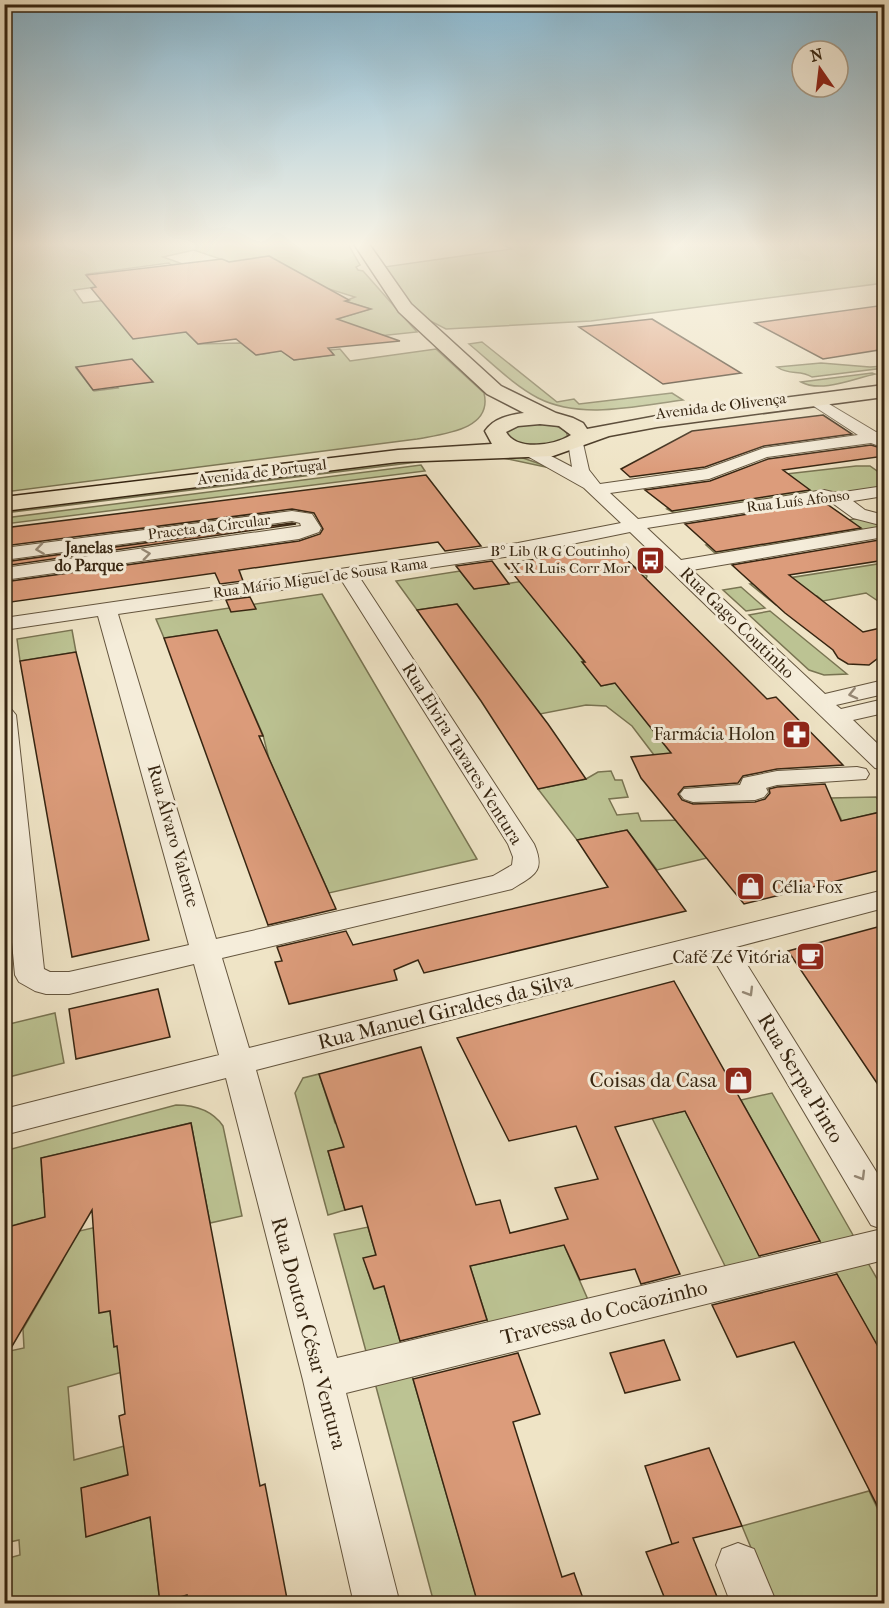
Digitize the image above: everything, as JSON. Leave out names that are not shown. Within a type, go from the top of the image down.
[{"type":"main road","points":[[417,319],[494,390],[554,419],[575,426],[581,435],[578,441]]},
{"type":"main road","name":"Avenida de Olivença","points":[[500,425],[524,418],[554,419],[664,414],[885,384]]},
{"type":"main road","points":[[494,390],[500,425],[495,431],[496,436],[500,441],[523,449]]},
{"type":"main road","name":"Avenida de Olivença","points":[[523,449],[555,449],[608,430],[644,423],[885,391]]},
{"type":"main road","name":"Avenida de Portugal","points":[[4,497],[392,449],[500,425]]},
{"type":"main road","name":"Avenida de Portugal","points":[[4,504],[398,456],[523,449]]},
{"type":"street","points":[[814,400],[881,439]]},
{"type":"street","points":[[593,487],[710,474],[764,453],[881,439]]},
{"type":"street","name":"Rua Gago Coutinho","points":[[578,441],[581,470],[593,487],[885,763]]},
{"type":"street","name":"Rua Gago Coutinho","points":[[523,449],[593,487]]},
{"type":"street","name":"Rua Luís Afonso","points":[[634,526],[824,495],[837,498],[885,490]]},
{"type":"street","points":[[837,498],[859,513],[885,521]]},
{"type":"street","points":[[4,554],[87,553],[299,533],[312,528],[306,518]]},
{"type":"street","name":"Rua Mário Miguel de Sousa Rama","points":[[4,624],[581,538],[634,526]]},
{"type":"street","points":[[678,566],[885,532]]},
{"type":"street","points":[[4,574],[87,553]]},
{"type":"street","name":"Rua Elvira Tavares Ventura","points":[[206,952],[502,883],[525,869],[526,857],[520,844],[348,574]]},
{"type":"street","name":"Rua Álvaro Valente","points":[[106,609],[238,1064]]},
{"type":"street","points":[[829,709],[885,687]]},
{"type":"street","points":[[829,709],[885,706]]},
{"type":"street","points":[[4,715],[30,975],[46,983],[69,983],[206,952]]},
{"type":"street","points":[[693,794],[755,792],[752,783],[777,778],[858,774]]},
{"type":"street","name":"Rua Manuel Giraldes da Silva","points":[[4,1122],[885,899]]},
{"type":"street","name":"Rua Serpa Pinto","points":[[718,942],[885,1214]]},
{"type":"street","name":"Rua Doutor César Ventura","points":[[238,1064],[323,1380],[377,1604]]},
{"type":"street","name":"Travessa do Cocãozinho","points":[[323,1380],[885,1244]]},
{"type":"green space","points":[[4,319],[154,319],[186,332],[198,344],[241,343],[256,355],[269,353],[268,341],[294,360],[333,355],[330,350],[340,349],[350,361],[436,349],[484,393],[485,405],[481,415],[464,428],[417,439],[5,492]],"holes":[[[99,364],[118,388],[94,391],[76,368]]]},
{"type":"green space","points":[[337,319],[406,319],[417,332],[321,342]]},
{"type":"green space","points":[[427,319],[606,319],[591,321],[446,329]]},
{"type":"green space","points":[[482,342],[557,402],[574,399],[579,404],[672,393],[683,400],[609,410],[555,405],[520,387],[469,344]]},
{"type":"green space","points":[[821,363],[884,366],[884,368],[812,377],[777,367]]},
{"type":"green space","points":[[875,374],[827,386],[801,382]]},
{"type":"green space","points":[[526,423],[553,424],[566,431],[568,438],[546,446],[514,443],[504,433]]},
{"type":"green space","points":[[475,454],[520,457],[555,469],[498,457],[450,458],[5,513],[4,508],[375,462]]},
{"type":"green space","points":[[421,465],[425,471],[5,524],[5,518]]},
{"type":"green space","points":[[870,466],[884,476],[884,487],[843,493],[826,492],[674,513],[667,509],[786,474]]},
{"type":"green space","points":[[860,518],[879,524],[881,527],[717,555],[706,545]]},
{"type":"green space","points":[[884,563],[884,600],[878,601],[866,593],[823,601],[817,596],[776,605],[750,584]]},
{"type":"green space","points":[[631,564],[647,576],[646,579],[577,652],[601,686],[616,683],[668,749],[728,737],[663,775],[654,755],[632,726],[606,706],[586,705],[540,714],[457,604],[417,610],[396,581],[460,571],[474,589]]},
{"type":"green space","points":[[741,587],[765,608],[746,611],[723,590]]},
{"type":"green space","points":[[322,594],[477,859],[329,893],[269,759],[263,735],[217,630],[164,638],[156,619]]},
{"type":"green space","points":[[770,611],[847,674],[824,675],[809,670],[749,615]]},
{"type":"green space","points":[[72,630],[76,652],[20,661],[17,639]]},
{"type":"green space","points":[[611,771],[615,780],[622,780],[628,797],[609,799],[617,815],[638,813],[641,821],[685,820],[707,858],[657,870],[627,830],[577,840],[538,789],[586,779],[598,772]]},
{"type":"green space","points":[[876,797],[884,807],[884,811],[842,821],[831,798]]},
{"type":"green space","points":[[55,1013],[64,1063],[5,1078],[5,1025]]},
{"type":"green space","points":[[319,1074],[335,1123],[379,1120],[384,1137],[328,1151],[345,1210],[328,1215],[295,1093],[303,1078]]},
{"type":"green space","points":[[772,1093],[853,1235],[850,1238],[822,1245],[741,1100]]},
{"type":"green space","points":[[183,1105],[208,1112],[223,1126],[242,1216],[210,1223],[191,1123],[41,1158],[43,1192],[114,1175],[110,1311],[114,1346],[134,1341],[137,1368],[68,1387],[74,1460],[146,1440],[150,1468],[82,1488],[86,1536],[150,1517],[160,1603],[5,1603],[5,1559],[20,1555],[19,1540],[5,1543],[5,1352],[24,1348],[23,1329],[63,1260],[62,1235],[97,1227],[95,1199],[38,1251],[32,1220],[5,1228],[4,1151]]},
{"type":"green space","points":[[685,1111],[762,1260],[726,1268],[652,1118]]},
{"type":"green space","points":[[368,1227],[376,1255],[364,1259],[373,1288],[384,1286],[402,1347],[367,1355],[334,1234]]},
{"type":"green space","points":[[564,1245],[589,1302],[489,1326],[470,1266]]},
{"type":"green space","points":[[868,1263],[884,1291],[884,1359],[834,1269]]},
{"type":"green space","points":[[411,1372],[478,1603],[434,1603],[375,1383]]},
{"type":"green space","points":[[869,1491],[884,1522],[884,1603],[774,1603],[742,1526]]},
{"type":"green space","points":[[187,1595],[188,1603],[160,1603]]},
{"type":"building","points":[[117,319],[337,319],[400,341],[328,348],[334,355],[294,360],[281,351],[256,355],[236,339],[198,344],[186,332],[133,339]]},
{"type":"building","points":[[652,319],[741,373],[663,384],[579,327]]},
{"type":"building","points":[[784,319],[885,319],[885,349],[823,359],[755,323]]},
{"type":"building","points":[[132,359],[153,382],[93,390],[76,367]]},
{"type":"building","points":[[823,415],[852,434],[764,446],[705,467],[630,477],[621,469],[692,431]]},
{"type":"building","points":[[871,445],[881,448],[885,456],[783,470],[810,490],[672,511],[645,490],[710,481],[768,459]]},
{"type":"building","points":[[426,475],[481,546],[445,551],[438,542],[239,570],[243,581],[220,584],[215,573],[4,603],[4,582],[299,541],[320,534],[323,529],[314,513],[292,509],[4,546],[4,528]]},
{"type":"building","points":[[824,502],[861,528],[716,552],[685,524]]},
{"type":"building","points":[[296,524],[4,566],[4,562]]},
{"type":"building","points":[[879,540],[885,544],[885,560],[789,575],[863,632],[885,627],[885,657],[869,665],[848,664],[838,658],[833,650],[785,613],[732,565]]},
{"type":"building","points":[[614,547],[767,699],[776,697],[843,765],[777,769],[743,776],[738,783],[684,787],[678,794],[682,800],[693,804],[755,802],[765,799],[770,793],[769,789],[825,784],[841,821],[885,811],[885,869],[744,904],[641,778],[631,757],[671,753],[615,683],[601,686],[582,662],[585,662],[505,564]]},
{"type":"building","points":[[492,561],[509,584],[474,589],[456,566]]},
{"type":"building","points":[[250,597],[256,609],[231,612],[226,600]]},
{"type":"building","points":[[457,604],[548,724],[586,779],[538,789],[481,701],[417,610]]},
{"type":"building","points":[[217,630],[263,736],[259,736],[336,909],[268,925],[164,638]]},
{"type":"building","points":[[76,652],[149,940],[72,957],[20,661]]},
{"type":"building","points":[[627,830],[686,911],[424,973],[418,960],[394,970],[397,980],[289,1004],[275,962],[282,961],[277,947],[346,931],[353,945],[608,887],[577,840]]},
{"type":"building","points":[[885,925],[885,1095],[788,951]]},
{"type":"building","points":[[674,981],[820,1241],[759,1256],[685,1111],[615,1127],[680,1274],[641,1284],[635,1269],[580,1280],[564,1245],[470,1266],[487,1320],[400,1341],[384,1286],[374,1289],[363,1258],[376,1255],[362,1206],[345,1210],[328,1151],[344,1147],[319,1074],[421,1047],[476,1205],[500,1200],[510,1233],[568,1219],[555,1188],[598,1179],[576,1126],[509,1141],[457,1038]]},
{"type":"building","points":[[158,989],[170,1037],[76,1059],[69,1009]]},
{"type":"building","points":[[191,1123],[260,1486],[265,1484],[288,1604],[188,1604],[187,1595],[160,1603],[150,1517],[86,1537],[81,1488],[128,1475],[119,1416],[125,1414],[117,1346],[114,1347],[110,1311],[99,1313],[92,1210],[4,1360],[4,1228],[45,1217],[41,1158]]},
{"type":"building","points":[[837,1274],[885,1359],[885,1521],[794,1342],[737,1357],[712,1305]]},
{"type":"building","points":[[664,1340],[680,1380],[625,1393],[610,1353]]},
{"type":"building","points":[[518,1353],[540,1414],[513,1422],[562,1577],[574,1573],[585,1604],[478,1604],[413,1379]]},
{"type":"building","points":[[709,1448],[742,1526],[693,1538],[720,1604],[667,1604],[646,1552],[679,1542],[672,1544],[645,1466]]},
{"type":"place","name":"Bº Lib (R G Coutinho) X R Luis Corr Mor","points":[[651,560]]},
{"type":"place","name":"Farmácia Holon","points":[[796,734]]},
{"type":"place","name":"Célia Fox","points":[[751,887]]},
{"type":"place","name":"Café Zé Vitória","points":[[811,957]]},
{"type":"place","name":"Coisas da Casa","points":[[738,1080]]},
{"type":"district","name":"Janelas do Parque","points":[[89,556]]}]
